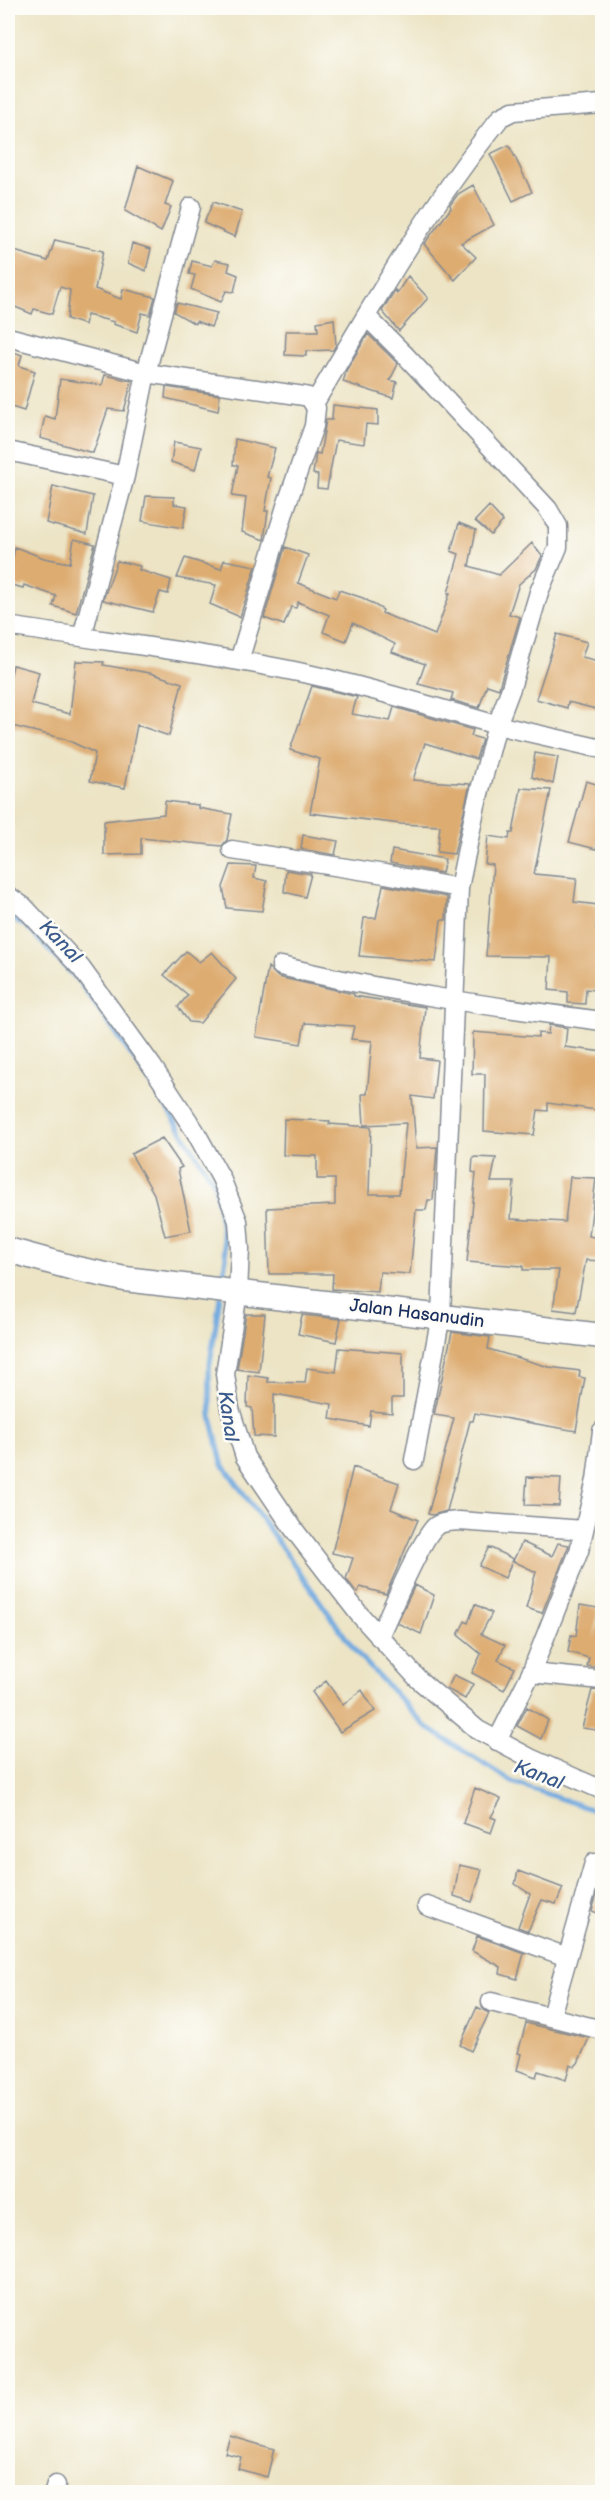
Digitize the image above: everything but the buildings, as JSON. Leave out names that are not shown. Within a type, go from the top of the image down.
[{"type":"main road","name":"Jalan Hasanudin","points":[[8,1250],[77,1269],[125,1279],[603,1336]]},
{"type":"street","points":[[314,404],[441,197],[501,117],[513,111],[603,105]]},
{"type":"street","points":[[82,638],[125,476],[146,373],[191,207]]},
{"type":"street","points":[[366,316],[548,509],[558,526],[558,547],[539,592],[511,688],[497,725],[476,805],[459,888],[441,1315],[414,1460]]},
{"type":"street","points":[[8,337],[146,373],[304,396],[314,404],[316,408],[314,426],[283,516],[239,661]]},
{"type":"street","points":[[8,451],[125,476]]},
{"type":"street","points":[[8,626],[239,661],[362,687],[497,725],[603,749]]},
{"type":"street","points":[[232,850],[459,888]]},
{"type":"street","points":[[8,897],[24,907],[81,968],[152,1066],[195,1131],[221,1178],[238,1221],[240,1249],[225,1374],[230,1409],[245,1457],[295,1531],[359,1614],[406,1666],[449,1707],[478,1730],[497,1741],[537,1762],[603,1790]]},
{"type":"street","points":[[281,966],[453,1002],[603,1021]]},
{"type":"street","points":[[497,1741],[531,1673],[579,1551],[596,1480],[603,1431]]},
{"type":"street","points":[[379,1637],[423,1546],[434,1527],[443,1522],[459,1521],[584,1530]]},
{"type":"street","points":[[531,1673],[603,1680]]},
{"type":"street","points":[[551,2016],[594,1863]]},
{"type":"street","points":[[427,1906],[567,1957]]},
{"type":"street","points":[[491,2002],[603,2030]]},
{"type":"waterway","name":"Kanal","points":[[8,917],[26,926],[78,980],[149,1080],[215,1184],[226,1256],[222,1285]]},
{"type":"waterway","name":"Kanal","points":[[220,1297],[209,1370],[211,1416],[222,1463],[356,1652],[426,1727],[512,1782],[602,1813]]}]
